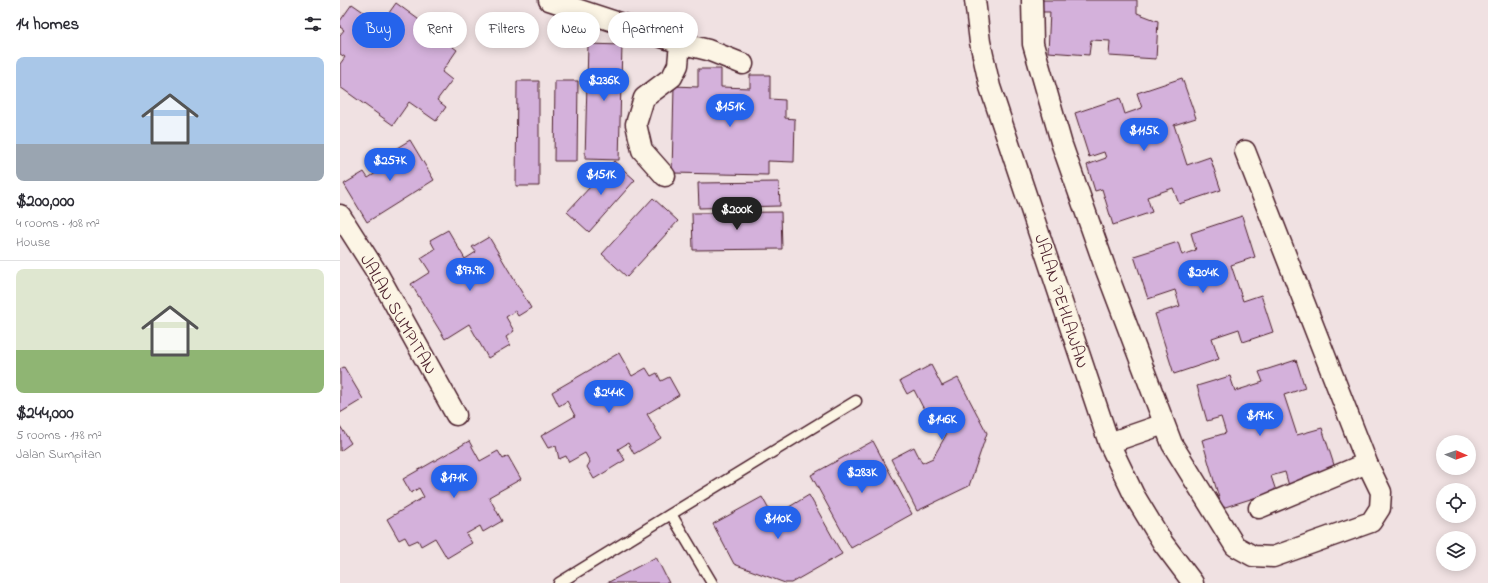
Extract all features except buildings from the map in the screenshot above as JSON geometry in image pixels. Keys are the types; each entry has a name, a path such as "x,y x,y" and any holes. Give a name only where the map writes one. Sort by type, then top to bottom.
{"street":[{"path":"550,0 608,20"},
{"name":"JALAN PEHLAWAN","path":"975,0 980,42 990,87 1109,443 1134,495 1163,542 1193,583"},
{"path":"1032,0 1033,44 1062,145 1106,270 1172,444 1235,546 1253,556 1273,557 1371,522 1380,508 1381,492 1367,463 1245,151"},
{"path":"665,176 642,150 636,124 644,98 672,77 678,65 680,48"},
{"path":"698,48 708,50 743,64"},
{"name":"JALAN SUMPITAN","path":"340,215 379,276 456,415"},
{"path":"1109,443 1164,424"},
{"path":"1259,508 1367,463"}],"lane":[{"path":"558,583 856,401"},
{"path":"671,514 712,583"}]}
